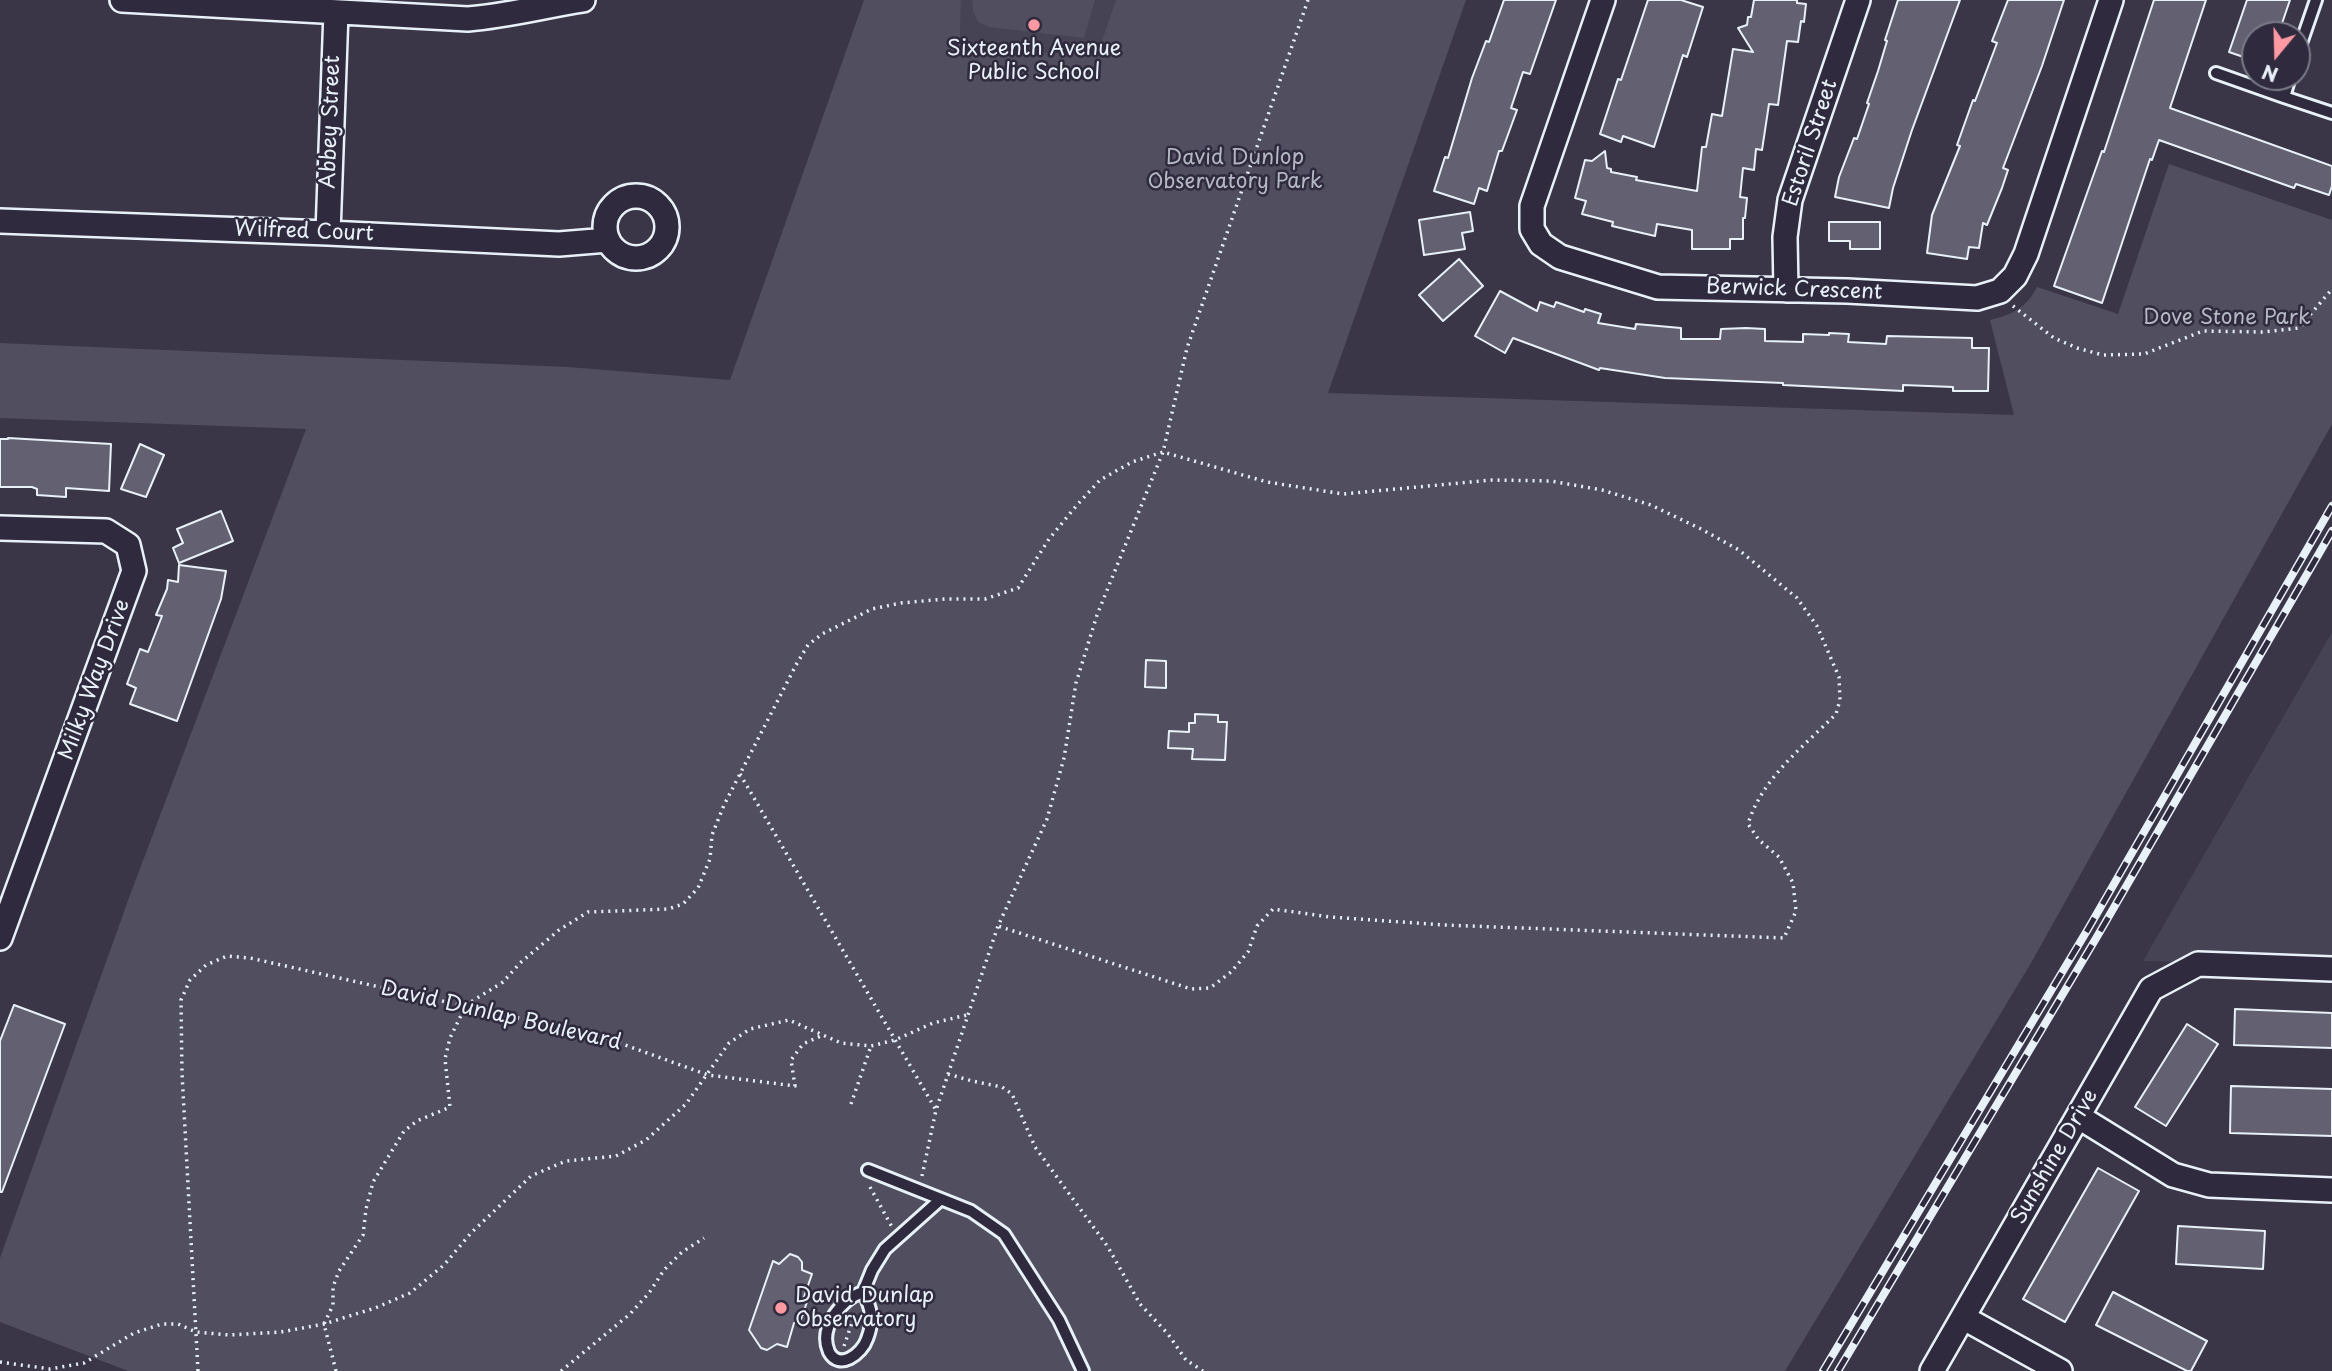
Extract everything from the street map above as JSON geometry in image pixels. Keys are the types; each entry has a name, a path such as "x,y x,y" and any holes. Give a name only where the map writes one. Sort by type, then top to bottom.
{"street":[{"path":"122,0 468,19 502,17 583,0"},
{"name":"Berwick Crescent","path":"1603,0 1532,206 1532,229 1541,244 1560,257 1658,287 1977,298 2000,291"},
{"name":"Estoril Street","path":"1786,290 1785,237 1790,200 1858,0"},
{"path":"2000,291 2015,276 2026,254 2111,0"},
{"name":"Abbey Street","path":"328,233 336,12"},
{"name":"Wilfred Court","path":"0,221 559,244 608,240"},
{"name":"Milky Way Drive","path":"0,528 106,531 128,545 134,572 2,926"},
{"name":"Sunshine Drive","path":"1932,1371 2151,989 2198,964 2332,968"},
{"path":"2079,1116 2173,1175 2210,1185 2332,1190"},
{"path":"1964,1318 2060,1371"}],"lane":[{"path":"2309,21 2316,0"},
{"path":"2216,73 2332,113"},
{"path":"2284,97 2286,91"},
{"path":"868,1170 971,1210 1004,1234 1059,1320 1083,1371"},
{"path":"863,1292 843,1303 830,1324 827,1342 829,1352 838,1362 853,1360 865,1345 872,1312 863,1292 872,1270 885,1250 941,1199"}],"path":[{"path":"919,1191 936,1110 967,1015 998,926 1047,819 1064,758 1076,683 1097,615 1163,452 1187,348 1308,0"},
{"path":"2000,291 2014,308 2053,338 2103,355 2144,354 2203,331 2262,332 2299,328 2332,289"},
{"path":"336,1371 324,1324 333,1305 333,1287 339,1271 363,1235 373,1182 404,1132 417,1121 450,1107 445,1059 450,1038 466,1005 503,982 520,963 559,930 588,912 668,909 683,904 698,888 710,859 712,835 740,774 808,645 822,634 872,608 945,599 985,599 1018,588 1049,538 1077,505 1100,480 1132,462 1163,452 1267,482 1343,494 1492,480 1550,481 1602,490 1651,505 1700,529 1739,550 1770,574 1797,598 1817,626 1839,677 1840,701 1836,714 1767,783 1754,806 1748,824 1759,840 1780,858 1793,883 1796,911 1784,939 1444,925 1330,917 1273,909 1257,926 1248,952 1231,972 1210,988 1191,989 998,926"},
{"path":"740,774 936,1110"},
{"name":"David Dunlap Boulevard","path":"196,1332 185,1153 181,1000 190,980 205,965 227,956 250,958 603,1037 708,1075 795,1086 790,1060 803,1044 823,1035"},
{"path":"0,1362 51,1370 84,1363 134,1333 162,1324 178,1324 196,1332 229,1335 281,1332 324,1324 375,1308 410,1293 444,1265 471,1233 531,1176 566,1161 616,1156 646,1140 687,1104 729,1043 750,1029 789,1020 841,1043 871,1046 895,1040 933,1023 967,1015"},
{"path":"851,1104 871,1046"},
{"path":"948,1074 1002,1087 1012,1094 1035,1147 1108,1247 1140,1304 1168,1334 1186,1360 1203,1371"},
{"path":"869,1184 898,1238"},
{"path":"561,1371 630,1314 649,1293 664,1270 682,1252 704,1238"},
{"path":"838,1362 857,1309"},
{"path":"803,1314 821,1321"},
{"path":"196,1332 198,1371"}],"shaded area":[{"name":"Sixteenth Avenue Public School","path":"961,0 1116,0 1097,54 960,50"},
{"path":"2332,632 2332,964 2143,961"}],"green space":[{"path":"864,0 961,0 960,50 1097,54 1116,0 1466,0 1328,393 2014,415 1990,320 2018,309 2029,300 2037,287 2118,314 2169,164 2332,220 2332,424 2031,963 1785,1371 128,1371 0,1322 0,1258 130,895 306,429 0,418 0,343 568,367 730,380"},
{"path":"972,0 1095,0 1084,38 989,27 978,22"}],"building":[{"path":"1504,0 1556,0 1530,74 1523,72 1511,108 1517,110 1502,151 1499,151 1487,191 1479,188 1474,204 1434,191 1445,157 1448,158 1472,78"},
{"path":"1648,0 1681,0 1703,7 1687,57 1683,55 1654,147 1623,136 1621,142 1600,134"},
{"path":"1754,0 1797,0 1797,3 1806,4 1798,42 1787,41 1778,105 1769,104 1762,150 1756,149 1754,170 1743,168 1740,197 1747,198 1743,239 1730,239 1730,249 1692,249 1692,230 1657,224 1655,236 1612,226 1613,222 1582,214 1586,201 1575,198 1585,160 1592,161 1605,151 1607,168 1611,169 1611,172 1637,177 1636,180 1697,191 1702,147 1706,147 1712,114 1722,116 1733,49 1753,52 1738,28 1747,25"},
{"path":"1898,0 1960,0 1912,130 1889,208 1835,197 1839,177 1854,138 1857,139 1869,104 1867,103"},
{"path":"2008,0 2064,0 2003,168 2008,170 2002,188 1987,225 1983,223 1979,248 1969,247 1967,259 1927,253 1932,215 1960,146 1957,145 1973,100 1975,101 1997,43 1992,41"},
{"path":"2154,0 2206,0 2170,108 2332,166 2332,186 2329,195 2296,184 2294,188 2159,140 2152,160 2150,159 2102,303 2054,286 2102,151 2104,152"},
{"path":"2247,0 2290,0 2283,21 2241,21 2241,56 2229,52"},
{"path":"1470,212 1473,231 1462,233 1465,249 1424,255 1419,220"},
{"path":"1829,222 1880,222 1880,249 1850,249 1850,241 1829,241"},
{"path":"1459,259 1483,286 1443,321 1419,295"},
{"path":"1500,291 1537,311 1540,302 1554,307 1556,302 1584,312 1585,309 1601,314 1598,323 1635,329 1636,324 1681,328 1681,339 1720,339 1721,329 1746,328 1765,329 1765,341 1803,342 1803,334 1829,333 1849,334 1848,342 1886,344 1887,336 1972,338 1972,348 1989,348 1988,391 1953,391 1953,387 1903,385 1903,391 1665,378 1600,368 1599,370 1513,338 1505,353 1475,336"},
{"path":"0,439 111,444 109,491 66,488 66,497 37,495 37,489 32,487 0,487"},
{"path":"140,444 164,455 146,497 121,489"},
{"path":"221,511 233,541 179,563 173,548 183,543 177,529"},
{"path":"179,565 226,571 221,599 177,721 130,704 136,688 127,684 140,649 148,652 162,616 156,615 168,580 178,582"},
{"path":"1146,660 1166,661 1166,688 1145,687"},
{"path":"1195,714 1218,715 1218,722 1227,722 1225,760 1192,759 1193,749 1168,748 1169,731 1189,732 1189,723 1195,723"},
{"path":"14,1005 65,1024 0,1192 0,1041"},
{"path":"2235,1009 2332,1013 2332,1048 2234,1045"},
{"path":"2187,1024 2218,1044 2166,1126 2135,1107"},
{"path":"2231,1086 2332,1089 2332,1136 2230,1133"},
{"path":"2098,1168 2139,1191 2065,1322 2023,1299"},
{"path":"2178,1226 2265,1231 2263,1269 2176,1264"},
{"name":"David Dunlap Observatory","path":"790,1254 802,1262 802,1270 812,1274 804,1297 807,1302 801,1319 794,1323 787,1347 777,1344 767,1350 761,1348 749,1330 773,1261 779,1264"},
{"path":"2113,1292 2207,1341 2191,1371 2096,1325"}],"railway":[{"path":"1823,1371 2088,929 2332,506"},
{"path":"1838,1371 2098,935 2332,531"}],"place":[{"name":"Sixteenth Avenue Public School","path":"1034,25"},
{"name":"David Dunlap Observatory","path":"781,1308"}],"park label":[{"name":"David Dunlop Observatory Park","path":"1235,170"},
{"name":"Dove Stone Park","path":"2227,318"}]}
